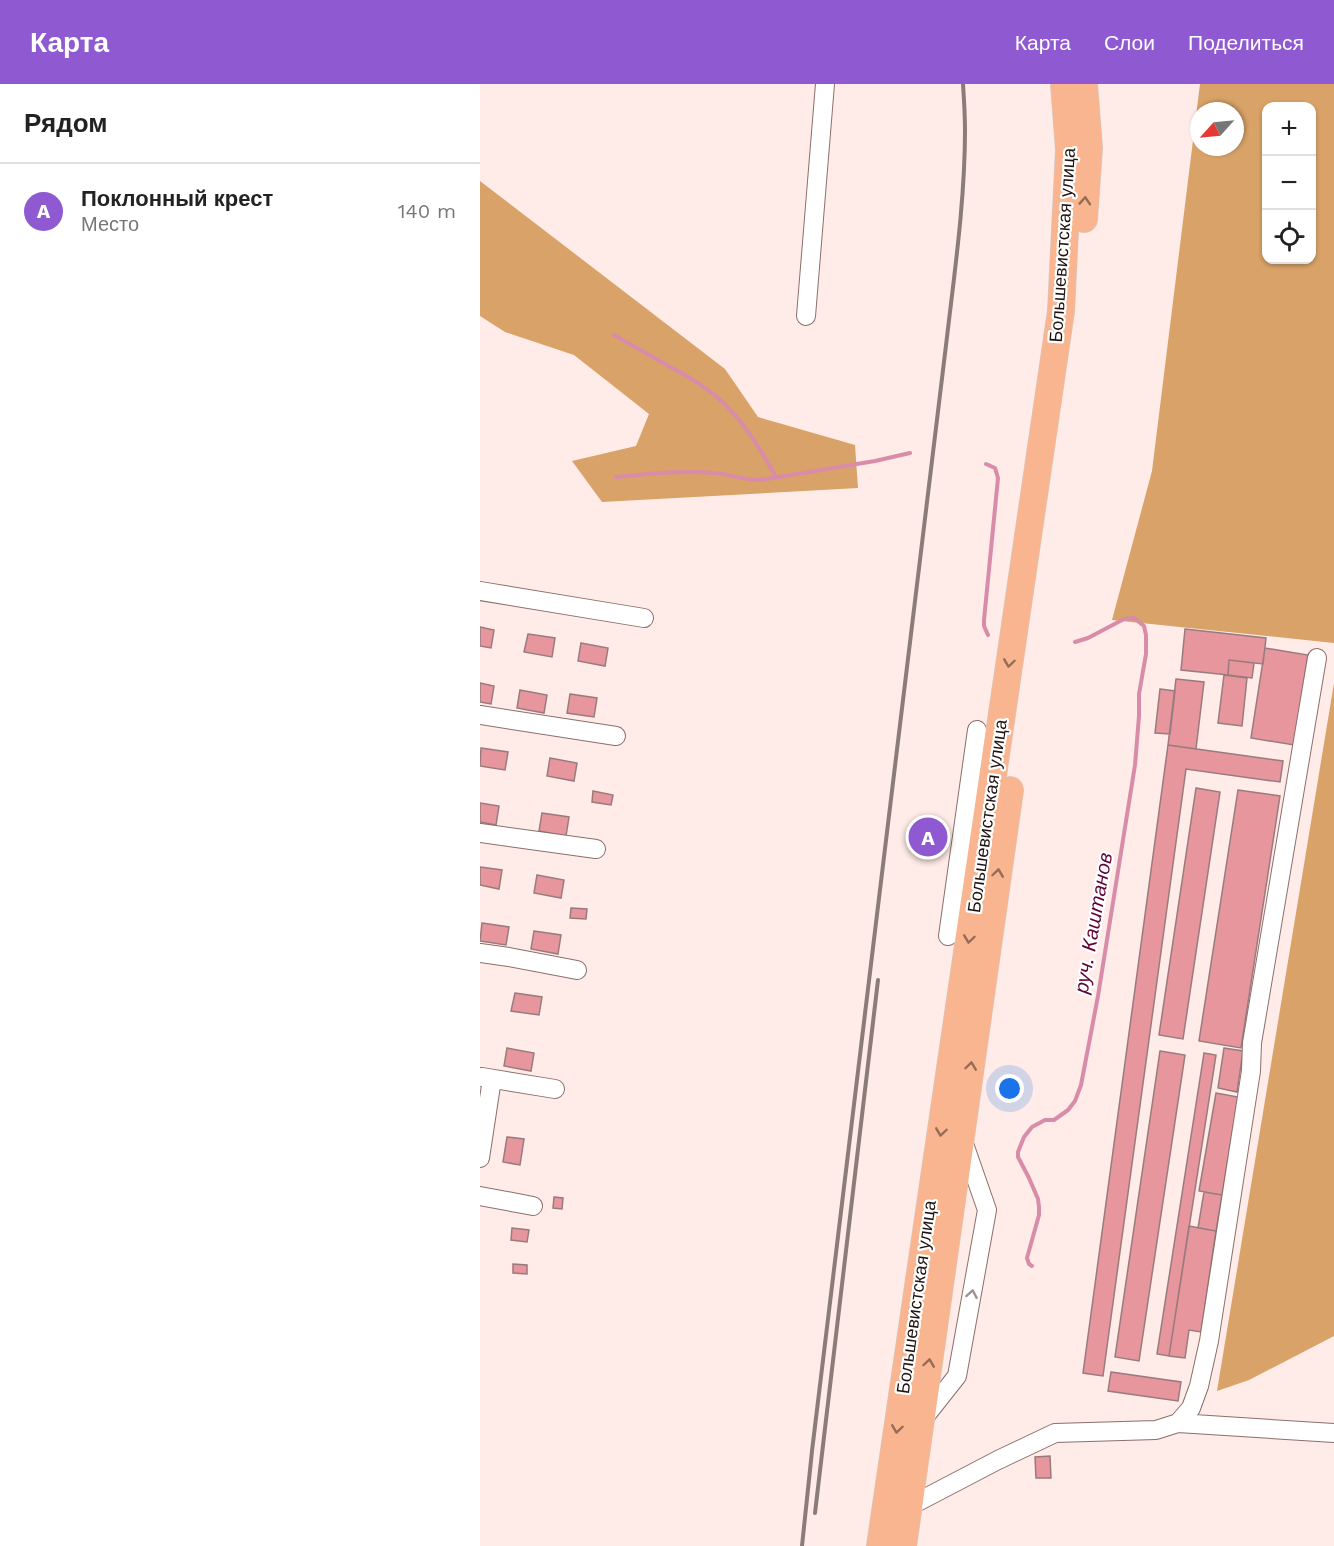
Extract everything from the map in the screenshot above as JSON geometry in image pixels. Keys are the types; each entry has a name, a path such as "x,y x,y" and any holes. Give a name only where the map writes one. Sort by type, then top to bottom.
{"highway":[{"name":"Большевистская улица","path":"880,1546 1061,311 1069,150 1064,84"},
{"name":"Большевистская улица","path":"903,1546 1078,311 1089,148 1084,84"}],"street":[{"path":"806,316 825,84"},
{"path":"480,591 644,618"},
{"path":"1178,1423 1191,1408 1199,1386 1209,1341 1251,1071 1252,1043 1317,658"},
{"path":"480,715 616,736"},
{"path":"948,936 977,730"},
{"path":"480,833 596,849"},
{"path":"480,953 577,970"},
{"path":"480,1158 486,1077 555,1089"},
{"path":"920,1423 957,1376 987,1210 961,1135"},
{"path":"480,1196 533,1206"},
{"path":"908,1507 1055,1433 1156,1430 1178,1423 1334,1433"}],"shaded area":[{"path":"1200,84 1334,84 1334,643 1112,620 1152,471 1191,156 1244,156 1244,102 1198,102"},
{"path":"480,181 725,369 758,417 855,445 858,488 602,502 572,461 636,446 649,414 574,355 505,332 480,316"},
{"path":"1334,683 1334,1336 1249,1380 1217,1391"}],"building":[{"path":"480,627 494,630 491,648 480,646"},
{"path":"1185,629 1266,638 1263,664 1229,660 1228,675 1181,670"},
{"path":"528,634 555,638 552,657 524,652"},
{"path":"581,643 608,648 605,666 578,661"},
{"path":"1265,648 1308,655 1294,745 1251,738"},
{"path":"1229,660 1254,663 1252,678 1228,675"},
{"path":"1224,675 1247,678 1242,726 1218,723"},
{"path":"1176,679 1204,682 1196,749 1168,745"},
{"path":"480,683 494,686 491,704 480,702"},
{"path":"1160,689 1175,691 1170,734 1155,733"},
{"path":"520,690 547,695 544,713 517,708"},
{"path":"570,694 597,698 594,717 567,713"},
{"path":"1168,745 1283,761 1280,782 1186,769 1103,1376 1083,1373"},
{"path":"481,748 508,752 505,770 480,766"},
{"path":"550,758 577,763 574,781 547,776"},
{"path":"1196,788 1220,792 1183,1039 1159,1035"},
{"path":"1238,790 1280,796 1241,1048 1199,1041"},
{"path":"593,791 613,795 611,805 592,802"},
{"path":"480,803 499,806 496,825 480,822"},
{"path":"542,813 569,817 566,836 539,831"},
{"path":"480,867 502,870 499,889 480,885"},
{"path":"537,875 564,880 561,898 534,893"},
{"path":"571,908 587,909 586,919 570,918"},
{"path":"482,923 509,927 506,945 480,941"},
{"path":"534,931 561,935 558,954 531,949"},
{"path":"515,993 542,997 539,1015 511,1011"},
{"path":"507,1048 534,1053 531,1071 504,1066"},
{"path":"1224,1048 1243,1051 1237,1092 1218,1088"},
{"path":"1160,1051 1185,1055 1139,1361 1115,1357"},
{"path":"1204,1053 1216,1055 1169,1356 1157,1354"},
{"path":"1216,1093 1238,1097 1222,1195 1199,1191"},
{"path":"507,1137 524,1139 520,1165 503,1162"},
{"path":"1204,1192 1222,1195 1216,1231 1198,1228"},
{"path":"554,1197 563,1198 562,1209 553,1208"},
{"path":"1189,1226 1216,1231 1201,1332 1189,1330 1185,1358 1169,1356"},
{"path":"512,1228 529,1230 527,1242 511,1240"},
{"path":"513,1264 527,1265 527,1274 513,1273"},
{"path":"1111,1372 1181,1382 1178,1401 1108,1391"},
{"path":"1050,1456 1051,1478 1036,1478 1035,1457"}],"waterway":[{"path":"614,335 693,380 718,398 743,425 776,477"},
{"name":"руч. Каштанов","path":"616,477 702,472 760,480 910,453"},
{"name":"руч. Каштанов","path":"986,464 995,468 998,478 984,620 988,635"},
{"name":"руч. Каштанов","path":"1032,1266 1027,1258 1039,1215 1039,1207 1038,1199 1018,1157 1018,1152 1024,1137 1032,1127 1045,1120 1054,1120 1068,1110 1075,1101 1081,1085 1098,996 1135,765 1139,694 1146,654 1144,626 1134,618 1124,619 1088,638 1075,642"}],"railway":[{"path":"802,1546 956,260 965,156 963,84"},
{"path":"815,1513 878,980"}],"place":[{"name":"Поклонный крест","path":"928,837"}]}
